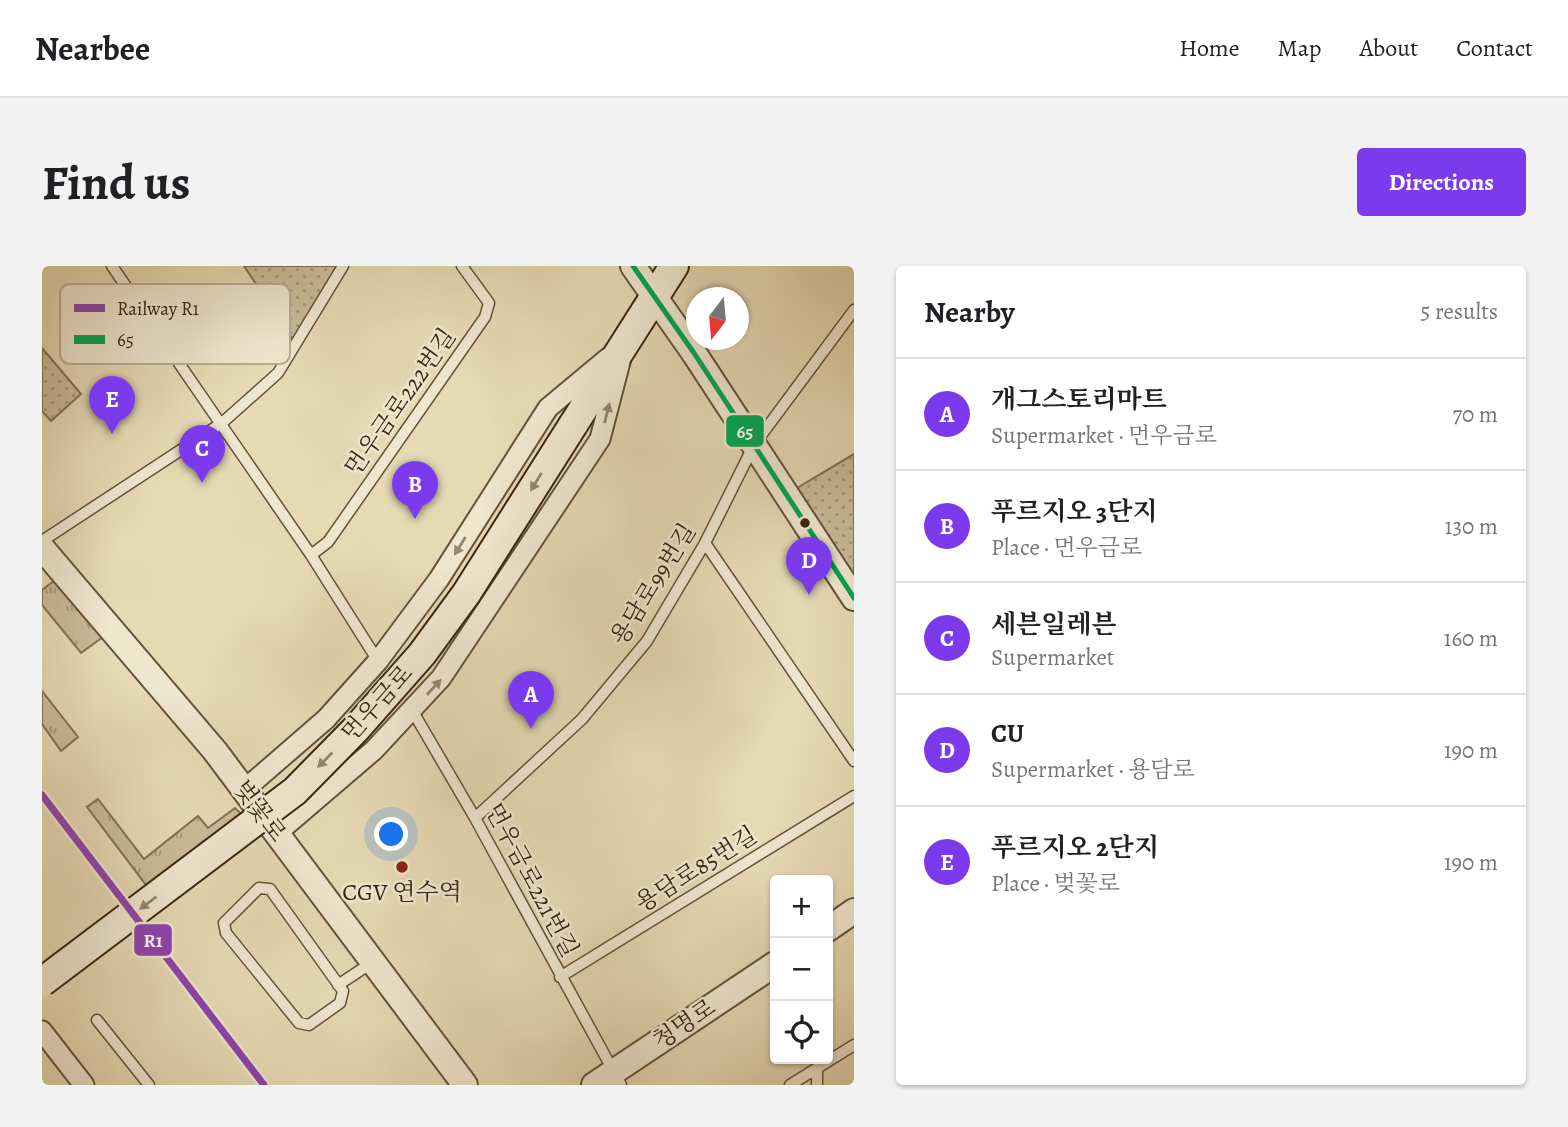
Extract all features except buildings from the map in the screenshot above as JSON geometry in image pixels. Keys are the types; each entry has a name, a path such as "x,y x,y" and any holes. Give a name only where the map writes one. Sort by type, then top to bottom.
{"main road":[{"name":"먼우금로","path":"42,982 295,791 355,730 422,654 466,594 674,266"}],"street":[{"path":"633,266 854,597"},
{"name":"먼우금로","path":"244,790 326,719 378,661 439,579 548,408 625,344"},
{"name":"먼우금로","path":"277,834 374,750 441,678 483,619 600,439 625,344"},
{"name":"벚꽃로","path":"42,548 215,751 465,1085"},
{"path":"833,926 854,911"},
{"name":"청명로","path":"594,1085 618,1078 770,968"},
{"path":"42,1031 84,1085"}],"lane":[{"path":"112,266 125,284"},
{"path":"290,353 343,266"},
{"name":"먼우금로222번길","path":"311,555 328,542 485,317 489,303 462,266"},
{"name":"용담로99번길","path":"475,818 582,719 647,641 705,543 754,445 854,310"},
{"path":"181,364 311,555 378,661"},
{"path":"42,541 222,423 278,373 283,364"},
{"path":"705,543 854,761"},
{"name":"먼우금로221번길","path":"412,710 475,818 560,977 618,1078"},
{"name":"용담로85번길","path":"560,977 854,796"},
{"path":"259,888 270,889 338,985 343,991 340,1003 309,1025 299,1023 226,933 225,923 259,888"},
{"path":"338,985 373,962"},
{"path":"97,1020 149,1085"},
{"path":"790,1085 854,1045"},
{"path":"817,1068 817,1085"}],"green space":[{"path":"244,266 343,266 296,344 290,335 290,284 256,284"},
{"path":"42,348 81,394 51,421 42,411"},
{"path":"854,454 854,593 787,494"},
{"path":"55,580 107,634 81,653 42,605 42,590"},
{"path":"42,691 78,737 61,751 42,724"},
{"path":"98,799 144,859 198,816 208,828 235,808 241,814 146,885 87,807"}],"rail line":[{"name":"R1","path":"42,795 264,1085"}],"transit line":[{"name":"65","path":"633,266 694,353 854,598"}],"place":[{"name":"푸르지오 2단지","path":"112,434"},
{"name":"세븐일레븐","path":"202,483"},
{"name":"푸르지오 3단지","path":"415,519"},
{"name":"CU","path":"809,595"},
{"name":"개그스토리마트","path":"531,729"},
{"name":"CGV 연수역","path":"402,867"}]}
